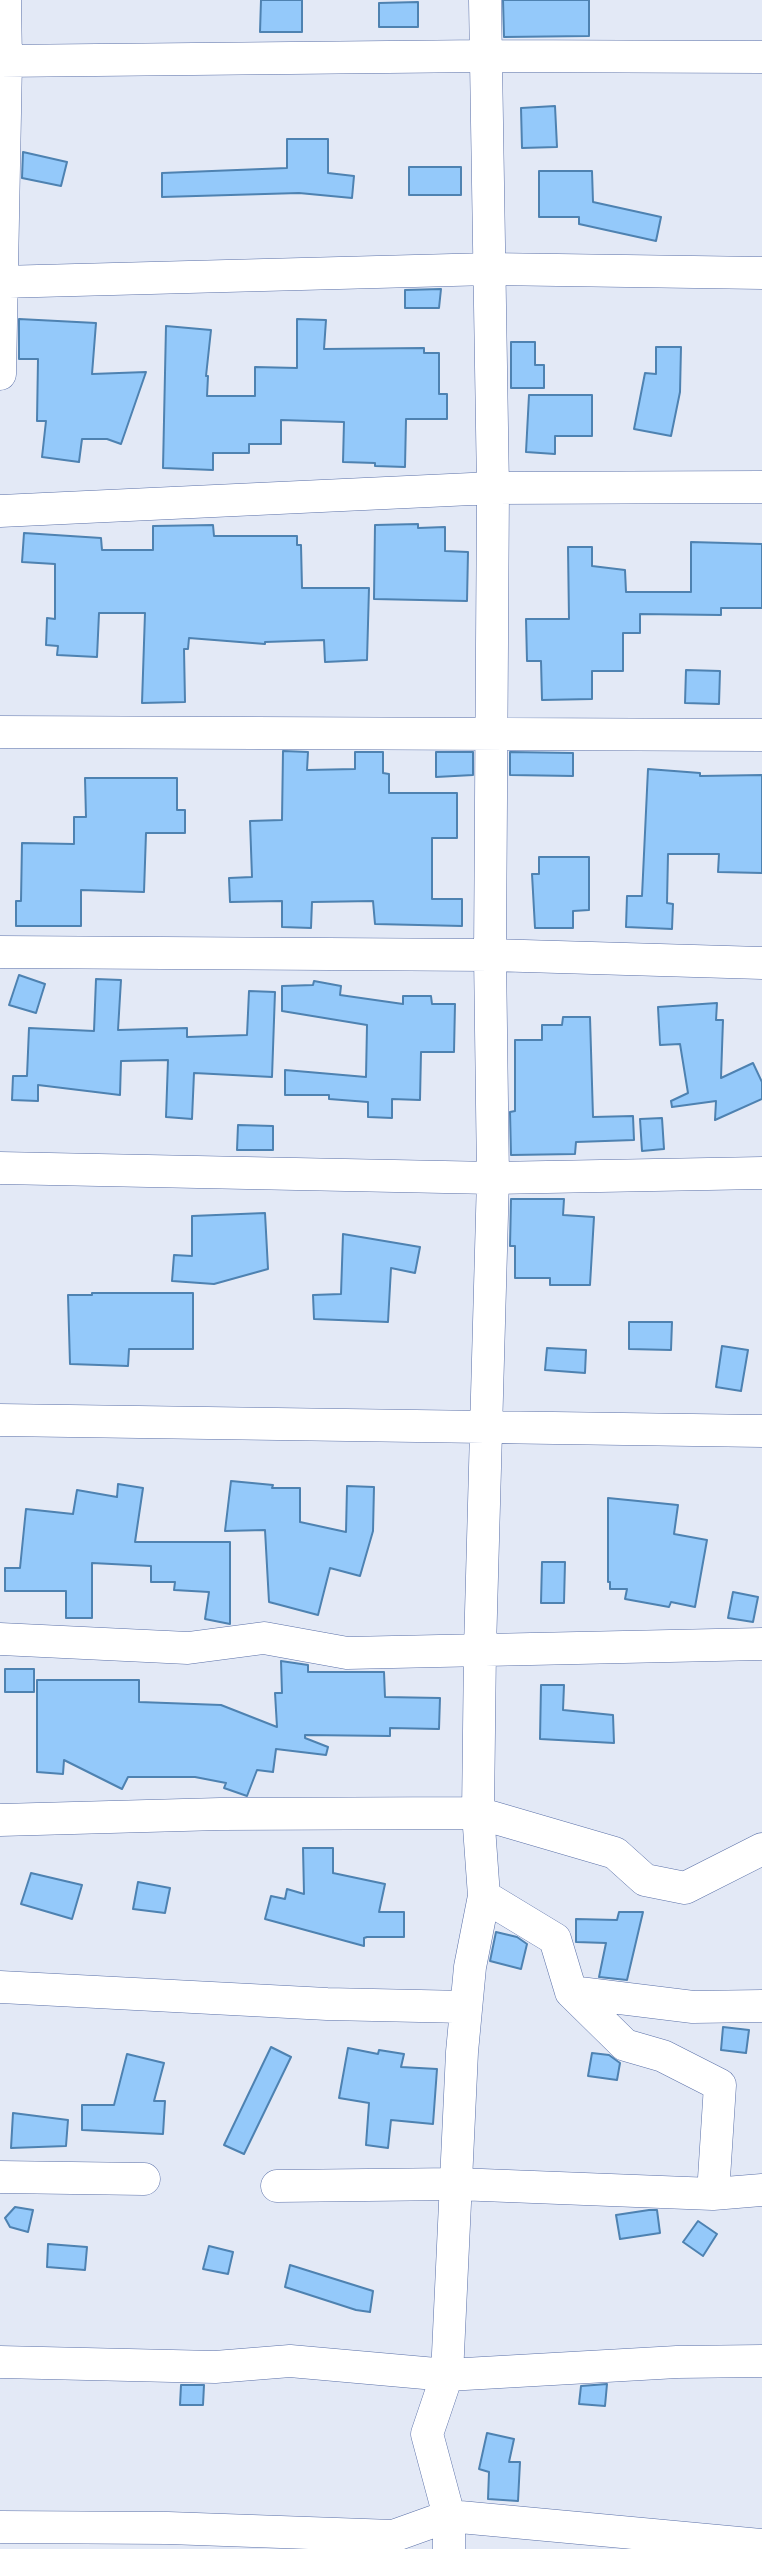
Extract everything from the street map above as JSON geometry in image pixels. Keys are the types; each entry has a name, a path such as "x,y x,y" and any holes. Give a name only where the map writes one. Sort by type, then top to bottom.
{"street":[{"path":"0,374 5,0"},
{"path":"449,2549 449,2516 427,2434 447,2375 461,2052 470,1967 484,1896 478,1813 480,1649 493,1178 490,955 493,488 485,0"},
{"path":"3,61 484,56 762,57"},
{"path":"1,282 490,269 762,273"},
{"path":"0,511 493,488 762,487"},
{"path":"0,732 762,735"},
{"path":"0,952 490,955 762,963"},
{"path":"0,1168 493,1178 762,1173"},
{"path":"0,1420 762,1430"},
{"path":"0,1639 188,1648 264,1638 348,1653 762,1644"},
{"path":"0,1820 220,1814 478,1813 615,1853 646,1880 685,1888 762,1849"},
{"path":"484,1896 555,1939 571,1992 625,2045 663,2056 720,2085 713,2194"},
{"path":"0,1987 327,2004 466,2007"},
{"path":"571,1992 693,2007 762,2006"},
{"path":"0,2177 144,2179"},
{"path":"276,2186 456,2183 713,2194 762,2190"},
{"path":"0,2362 215,2367 290,2361 447,2375 677,2362 762,2361"},
{"path":"0,2527 168,2528 393,2536 449,2516 762,2545"}],"building":[{"path":"261,0 302,0 302,32 260,32"},
{"path":"503,0 589,0 589,36 504,37"},
{"path":"418,2 418,27 379,27 379,3"},
{"path":"555,106 557,147 522,148 521,108"},
{"path":"287,139 328,139 328,173 354,176 352,198 299,193 162,197 162,173 287,168"},
{"path":"23,152 67,162 61,186 22,178"},
{"path":"409,167 461,167 461,195 409,195"},
{"path":"539,171 592,171 593,202 661,217 656,241 579,224 579,217 539,217"},
{"path":"441,289 439,308 405,308 405,290"},
{"path":"19,319 96,323 92,374 146,372 121,444 107,439 82,439 79,462 42,457 46,421 37,421 38,359 19,359"},
{"path":"297,319 326,320 324,349 424,348 424,353 439,353 439,394 447,394 447,419 406,419 405,467 343,462 344,422 281,420 281,444 249,444 249,453 213,453 213,470 163,468 166,326 211,330 206,376 207,396 255,396 255,367 297,368"},
{"path":"511,342 535,342 535,365 544,365 544,388 511,388"},
{"path":"656,347 681,347 680,392 671,436 634,429 645,373 656,374"},
{"path":"529,395 592,395 592,436 555,436 555,454 526,452"},
{"path":"418,524 418,528 445,527 445,551 468,552 467,601 374,599 375,525"},
{"path":"213,525 214,536 297,536 297,545 301,545 302,588 369,588 367,660 325,662 324,640 265,644 189,638 188,649 184,649 185,702 142,703 145,613 99,613 97,657 57,655 58,646 46,645 47,618 55,619 55,564 22,562 24,533 101,538 102,550 153,550 153,526"},
{"path":"691,542 762,544 762,608 721,608 721,615 640,614 640,633 623,633 623,671 592,671 592,699 542,700 541,661 527,661 526,619 569,619 568,547 592,547 592,566 625,570 626,592 691,592"},
{"path":"686,670 720,671 719,704 685,703"},
{"path":"283,751 308,752 307,770 355,769 355,752 383,752 383,773 389,774 389,793 457,793 457,838 432,838 432,899 462,899 462,926 375,924 373,901 312,902 311,928 282,927 282,901 230,902 229,878 252,877 250,821 282,820"},
{"path":"436,752 473,752 473,775 436,777"},
{"path":"510,752 573,753 573,776 510,775"},
{"path":"648,769 700,773 700,776 762,775 762,873 718,872 719,854 668,854 667,903 673,904 672,929 626,927 627,896 642,896"},
{"path":"85,778 177,778 177,810 185,810 185,833 146,833 144,892 81,890 81,926 16,926 16,901 21,901 22,843 74,844 74,817 86,817"},
{"path":"539,857 589,857 589,910 573,911 573,928 535,928 532,874 539,874"},
{"path":"19,975 45,984 36,1013 9,1005"},
{"path":"96,979 121,980 118,1030 187,1028 187,1037 247,1035 249,991 275,992 272,1077 194,1073 192,1119 166,1117 168,1060 121,1061 120,1095 38,1085 38,1101 12,1100 13,1076 27,1076 29,1028 94,1031"},
{"path":"314,981 341,986 340,995 403,1004 403,996 431,996 432,1004 455,1004 454,1052 421,1052 420,1100 392,1099 392,1118 368,1117 368,1102 329,1099 329,1095 285,1095 285,1070 366,1077 367,1025 282,1011 282,986 313,985"},
{"path":"717,1003 716,1020 723,1020 721,1078 753,1063 762,1082 762,1099 715,1120 716,1101 672,1107 671,1101 688,1093 680,1044 660,1045 658,1007"},
{"path":"563,1017 590,1017 593,1117 633,1116 634,1140 576,1142 575,1154 511,1155 510,1112 515,1111 515,1040 542,1040 542,1025 562,1025"},
{"path":"662,1118 664,1149 642,1151 640,1119"},
{"path":"238,1125 273,1126 273,1150 237,1150"},
{"path":"511,1199 564,1199 563,1215 594,1217 590,1285 550,1285 550,1278 515,1278 515,1246 510,1246"},
{"path":"265,1213 268,1269 214,1284 172,1281 174,1255 192,1256 192,1216"},
{"path":"343,1234 420,1247 415,1273 391,1268 388,1322 314,1319 313,1295 341,1294"},
{"path":"193,1293 193,1349 129,1349 128,1366 70,1364 68,1295"},
{"path":"629,1322 672,1322 671,1350 629,1349"},
{"path":"722,1346 748,1350 741,1391 716,1387"},
{"path":"547,1348 586,1350 585,1373 545,1370"},
{"path":"231,1481 273,1485 272,1488 300,1488 300,1522 346,1532 347,1486 374,1487 373,1531 360,1576 330,1568 318,1615 269,1602 265,1530 225,1531"},
{"path":"118,1484 143,1488 135,1542 230,1542 230,1624 205,1619 209,1592 174,1590 175,1582 151,1582 151,1566 92,1563 92,1618 66,1618 66,1591 5,1591 5,1568 20,1568 26,1509 73,1514 77,1490 117,1497"},
{"path":"608,1498 678,1505 674,1534 707,1540 695,1607 671,1602 669,1607 625,1599 627,1589 610,1589"},
{"path":"542,1562 565,1562 564,1603 541,1603"},
{"path":"733,1592 758,1597 753,1622 728,1618"},
{"path":"281,1661 308,1665 308,1672 384,1672 385,1697 440,1698 439,1729 390,1728 390,1736 305,1735 305,1738 328,1747 326,1755 276,1749 273,1772 257,1770 247,1796 224,1788 226,1783 195,1777 128,1777 122,1789 64,1760 63,1774 37,1772 37,1680 139,1680 139,1702 221,1705 277,1727 275,1693 282,1693"},
{"path":"5,1669 34,1669 34,1692 5,1692"},
{"path":"541,1685 564,1685 563,1710 613,1715 614,1743 540,1739"},
{"path":"303,1848 333,1848 333,1873 385,1884 379,1912 404,1912 404,1937 367,1937 364,1938 364,1946 265,1919 271,1896 285,1899 287,1889 304,1894"},
{"path":"31,1873 82,1885 72,1919 21,1904"},
{"path":"138,1882 170,1888 165,1913 133,1909"},
{"path":"619,1912 643,1912 627,1980 599,1977 606,1943 576,1942 576,1919 617,1920"},
{"path":"496,1932 517,1937 527,1944 521,1969 490,1961"},
{"path":"723,2027 749,2030 746,2053 721,2050"},
{"path":"271,2047 291,2057 244,2154 224,2145"},
{"path":"348,2048 378,2054 379,2050 404,2054 401,2067 437,2069 433,2124 391,2120 388,2148 366,2145 369,2103 339,2098"},
{"path":"592,2053 609,2055 620,2063 617,2080 588,2076"},
{"path":"127,2054 164,2063 154,2101 165,2101 163,2134 82,2130 82,2105 114,2105"},
{"path":"13,2113 68,2120 66,2146 11,2148"},
{"path":"15,2207 33,2210 28,2232 10,2227 5,2218"},
{"path":"657,2210 660,2233 620,2239 616,2215"},
{"path":"698,2221 717,2234 703,2256 683,2242"},
{"path":"48,2244 87,2247 85,2270 47,2267"},
{"path":"209,2246 233,2252 228,2274 203,2269"},
{"path":"290,2265 373,2291 370,2312 285,2287"},
{"path":"607,2384 605,2406 579,2404 581,2386"},
{"path":"181,2385 204,2385 203,2405 180,2405"},
{"path":"487,2433 514,2439 509,2462 520,2462 518,2501 488,2499 489,2472 479,2469"}]}
